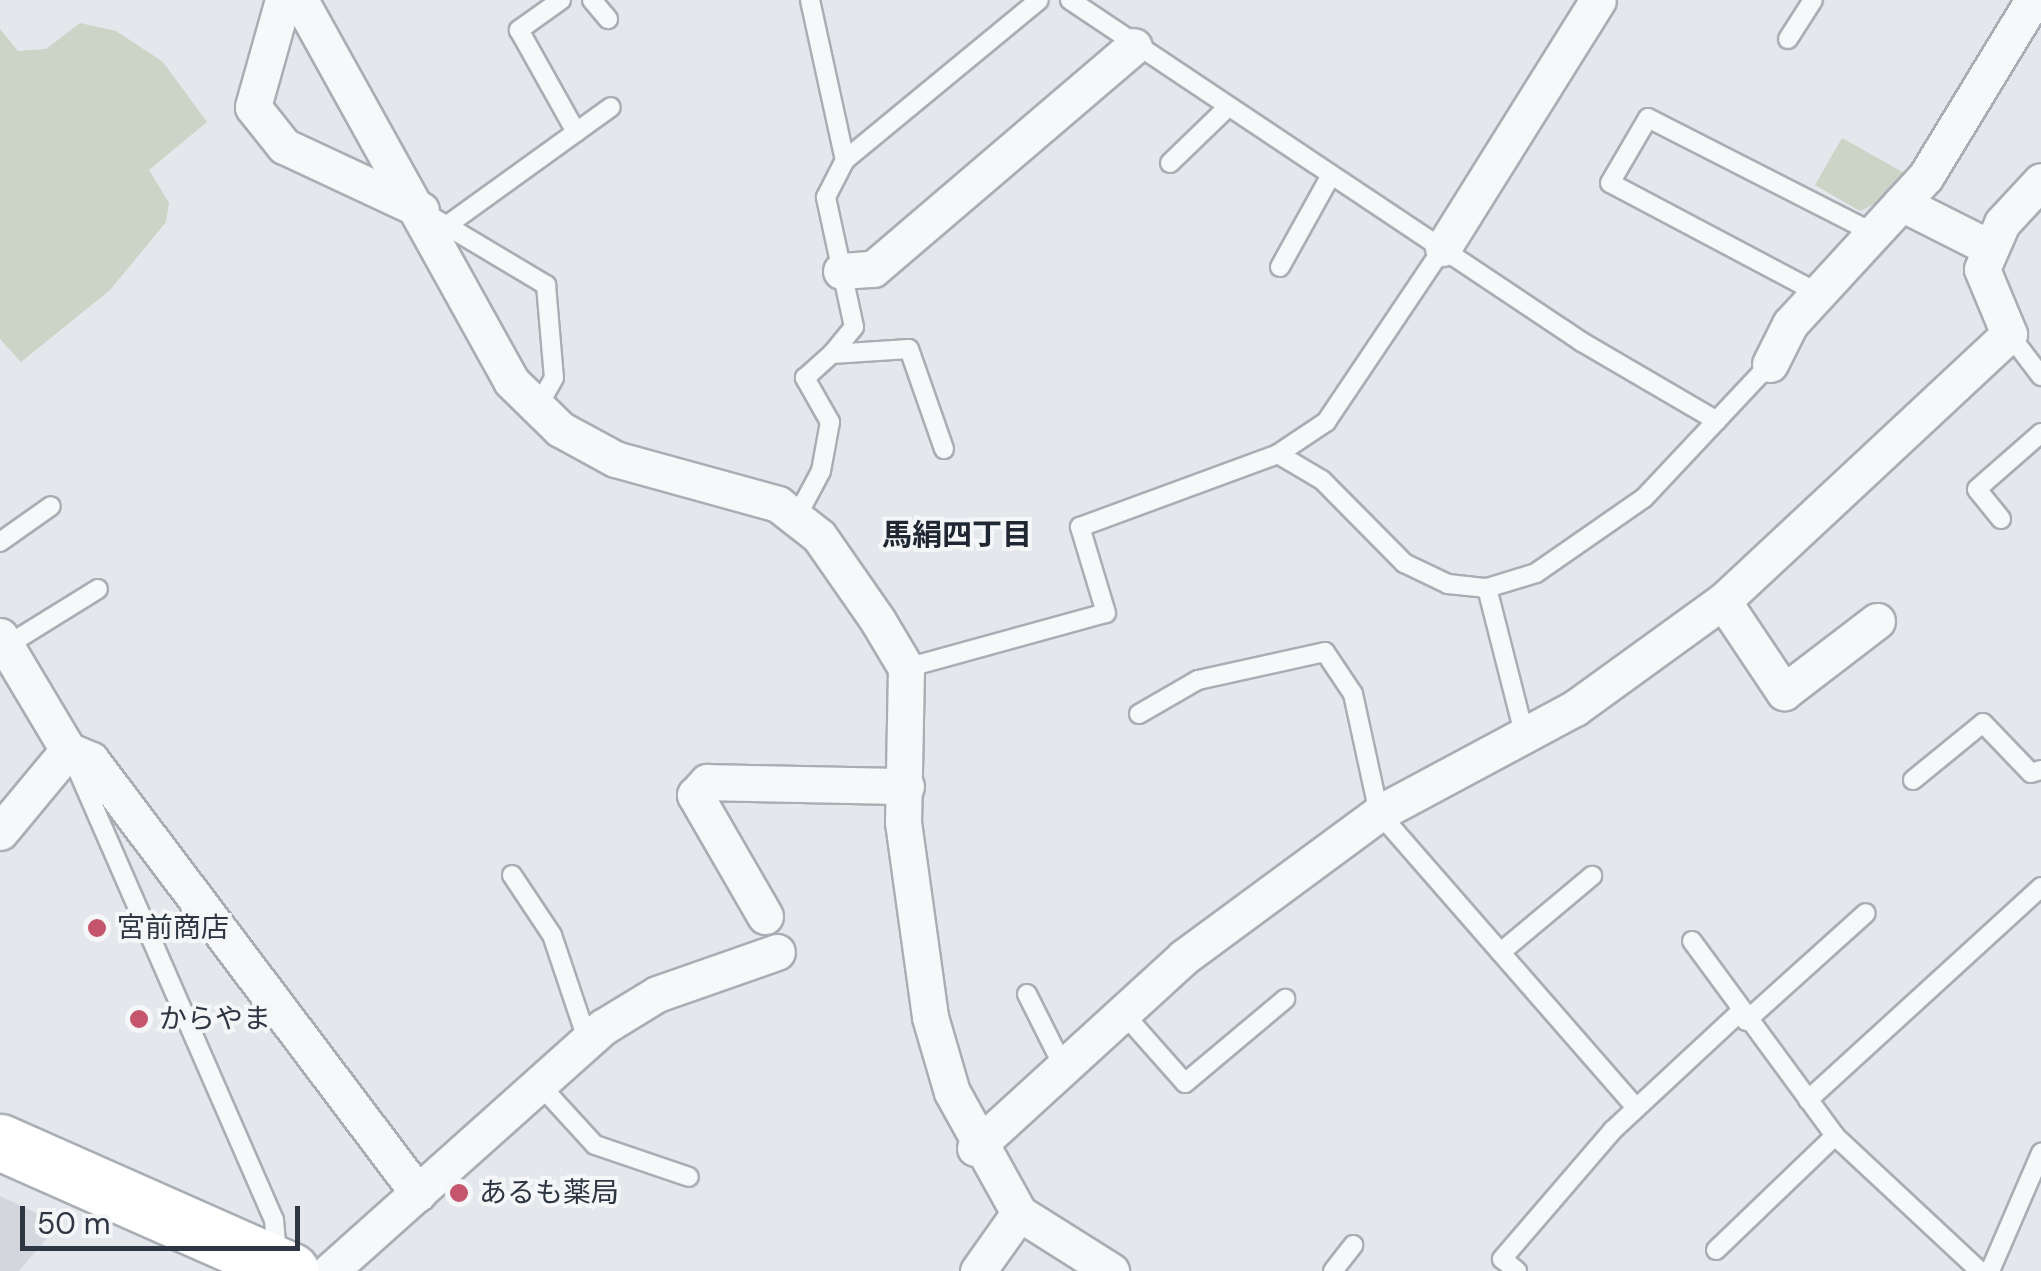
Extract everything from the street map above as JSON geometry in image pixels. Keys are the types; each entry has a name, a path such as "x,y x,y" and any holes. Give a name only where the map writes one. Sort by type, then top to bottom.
{"main road":[{"path":"0,1142 299,1269"}],"street":[{"path":"283,0 253,107 284,146 434,218"},
{"path":"300,0 434,218 462,299 537,407 615,459 670,480 737,487 796,518 818,536 906,668 906,786 930,1017 975,1148 1019,1212 1111,1271"},
{"path":"1443,248 1598,0"},
{"path":"1770,364 1818,294 1901,203 2038,0"},
{"path":"842,271 873,269 1134,46"},
{"path":"975,1148 1062,1064 1124,1014 1184,957 1379,813 1575,708 1723,601 2009,334 1982,269 1988,247 2041,182"},
{"path":"1901,203 1988,247"},
{"path":"1723,601 1784,692 1876,621"},
{"path":"3,641 68,750 91,760 418,1193"},
{"path":"0,832 68,750"},
{"path":"765,916 695,795 708,782 906,786"},
{"path":"299,1269 418,1193 588,1042 657,994 777,952"},
{"path":"978,1271 1019,1212"}],"lane":[{"path":"560,0 519,30 576,132"},
{"path":"592,0 608,19"},
{"path":"810,0 845,160"},
{"path":"796,518 822,471 830,422 805,378 854,327 826,198 845,160 1039,0"},
{"path":"1070,0 1443,248 1717,421"},
{"path":"1788,40 1813,0"},
{"path":"537,407 554,378 546,286 434,218 611,107"},
{"path":"1170,163 1228,107"},
{"path":"1818,294 1610,184 1648,118 1872,232"},
{"path":"1280,266 1331,175"},
{"path":"906,668 1106,613 1080,527 1278,454 1326,422 1443,248"},
{"path":"2009,334 2041,376"},
{"path":"832,354 909,349 944,449"},
{"path":"1278,454 1322,480 1404,564 1448,584 1487,588 1536,573 1644,498 1770,364"},
{"path":"2001,519 1977,488 2041,433"},
{"path":"0,542 51,506"},
{"path":"1487,588 1524,733"},
{"path":"3,641 98,590"},
{"path":"1139,714 1198,680 1325,652 1354,694 1379,813 1635,1106"},
{"path":"1913,780 1983,723 2031,773 2041,770"},
{"path":"68,750 299,1269"},
{"path":"512,876 552,936 588,1042"},
{"path":"1501,952 1592,876"},
{"path":"1808,1100 2041,887"},
{"path":"1517,1271 1502,1259 1635,1106 1866,913"},
{"path":"1692,941 1742,1018 1835,1136 1953,1256 1980,1271"},
{"path":"1027,994 1062,1064"},
{"path":"1124,1014 1184,1083 1285,1000"},
{"path":"540,1085 595,1146 690,1177"},
{"path":"1716,1250 1835,1136"},
{"path":"1990,1271 2041,1153"},
{"path":"1332,1271 1352,1245"}],"shaded area":[{"path":"0,1196 59,1224 19,1271 0,1271"}],"green space":[{"path":"80,23 116,31 163,62 207,122 149,170 169,203 166,222 110,290 21,362 0,339 0,29 18,51 46,49"},
{"path":"1842,138 1906,174 1890,197 1860,211 1815,185"}],"place":[{"name":"宮前商店","path":"97,928"},
{"name":"からやま","path":"139,1019"},
{"name":"あるも薬局","path":"459,1193"}],"district":[{"name":"馬絹四丁目","path":"957,535"}]}
